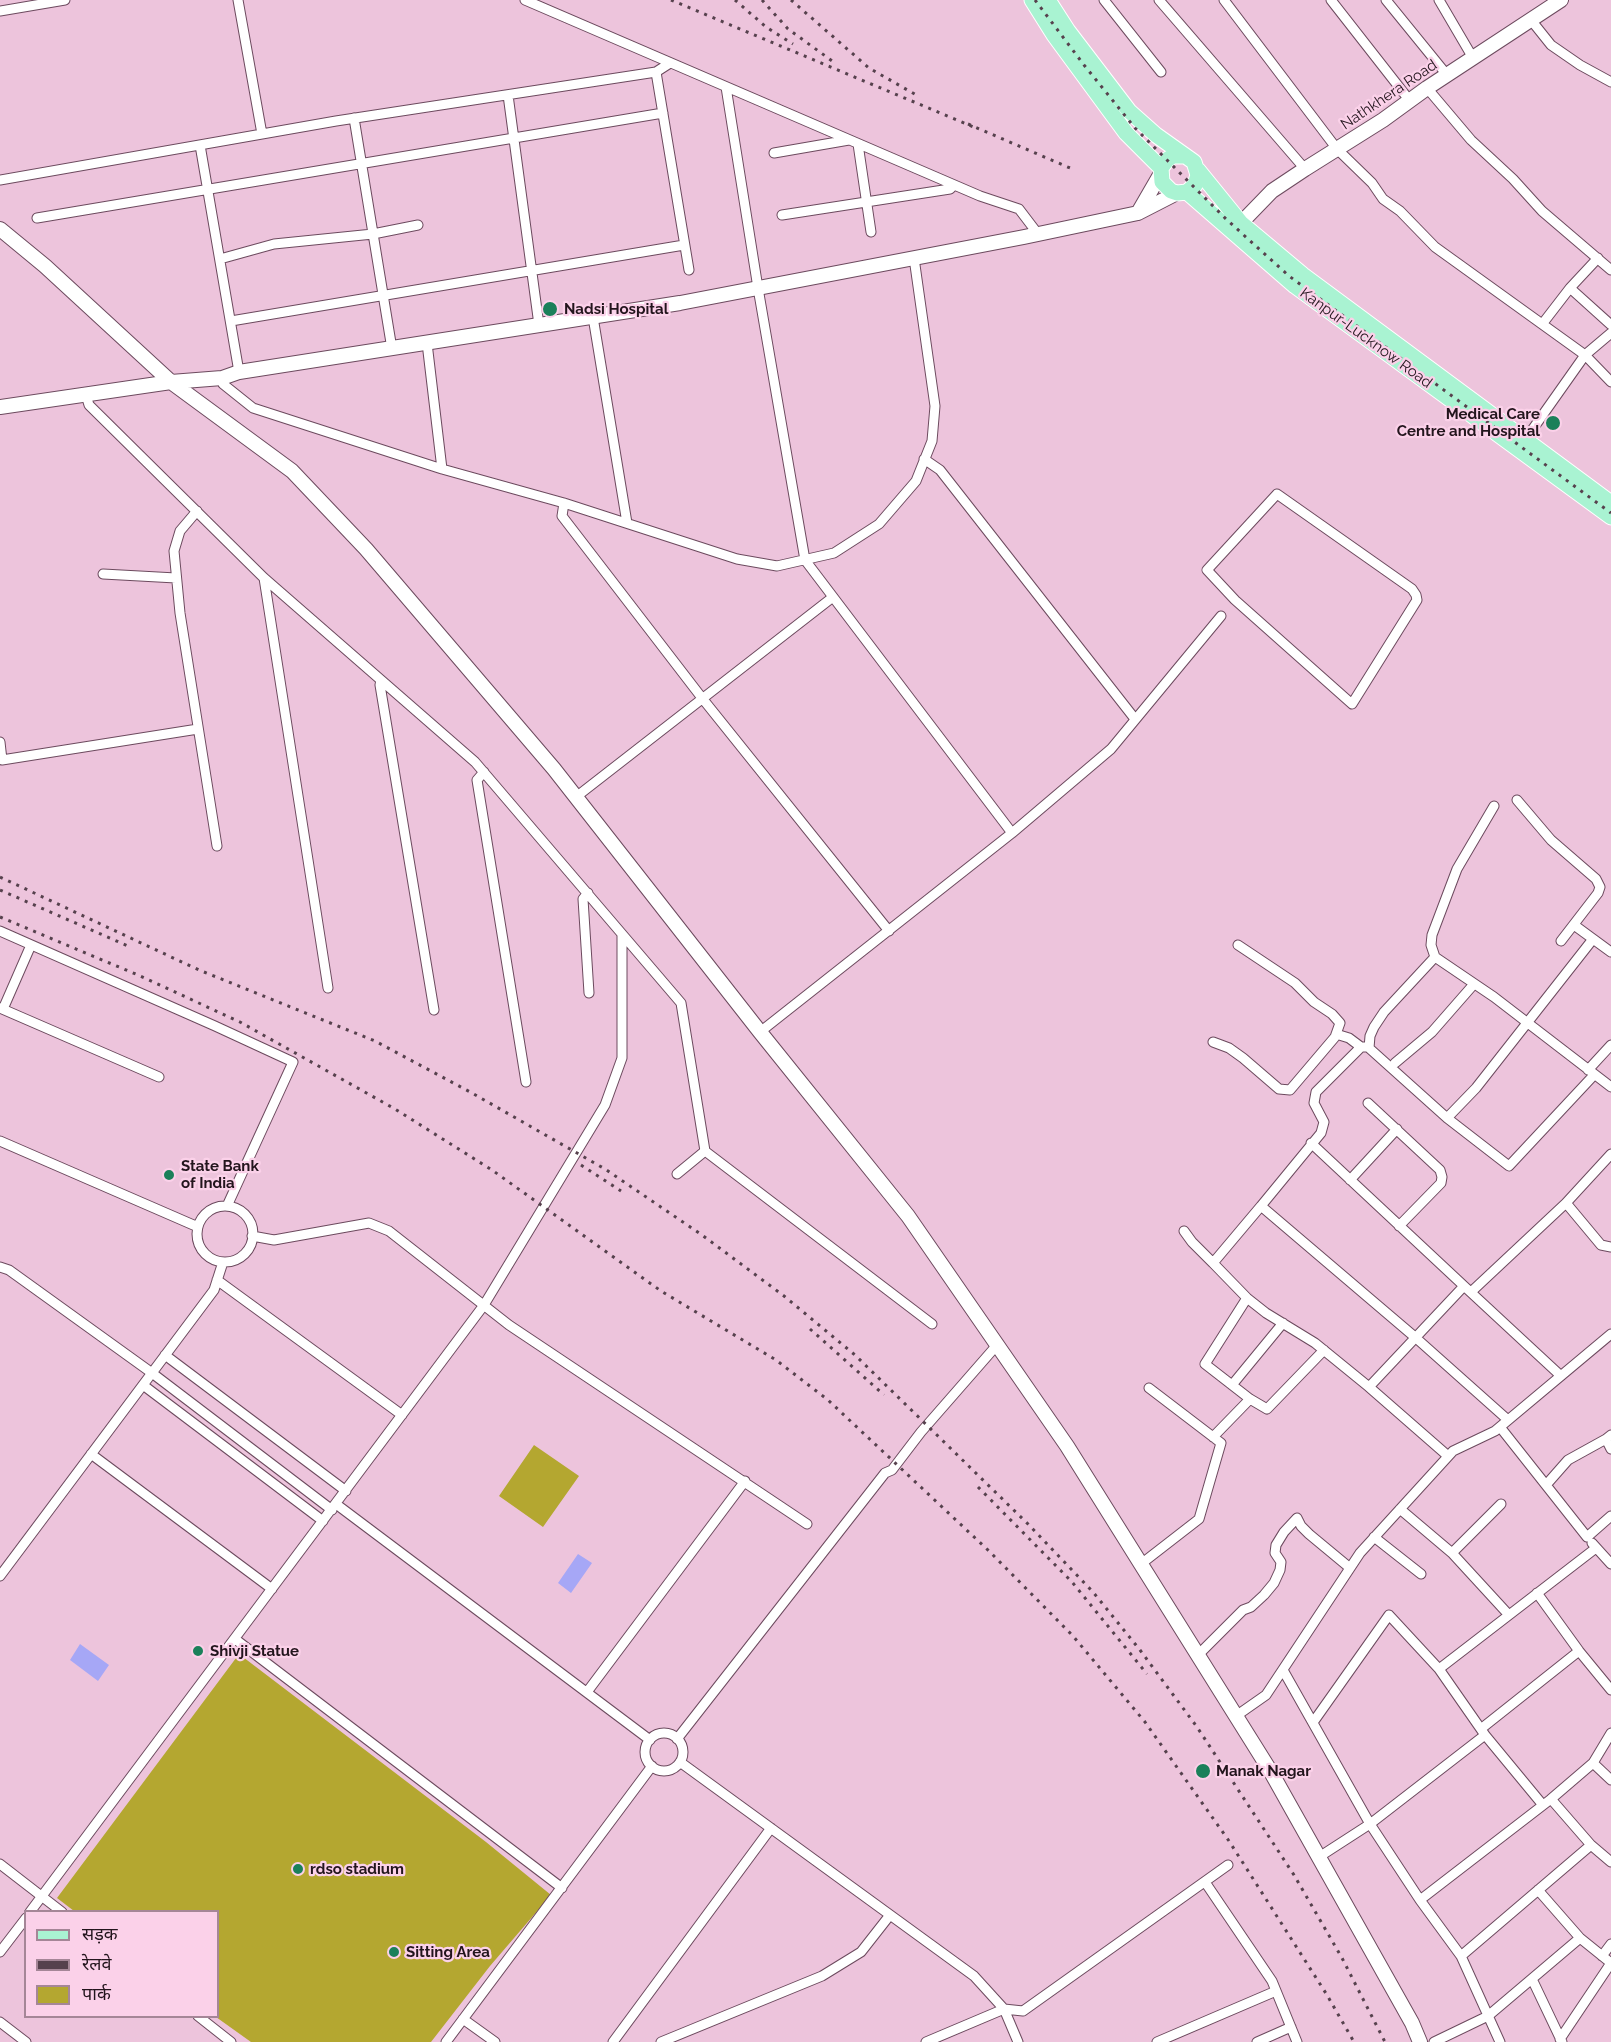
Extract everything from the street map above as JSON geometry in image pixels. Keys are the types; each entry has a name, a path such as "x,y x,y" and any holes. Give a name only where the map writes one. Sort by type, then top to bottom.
{"main road":[{"path":"1032,0 1054,35 1126,133 1161,172 1165,187 1182,193 1198,180 1198,170 1194,162 1156,135 1129,111 1068,31 1048,0"},
{"path":"1161,172 1164,163 1173,156 1184,156"},
{"name":"Kanpur-Lucknow Road","path":"1198,170 1241,223 1427,375 1611,517"},
{"name":"Kanpur-Lucknow Road","path":"1182,193 1295,286 1525,440 1611,503"}],"street":[{"path":"0,11 65,0"},
{"path":"238,0 262,134"},
{"path":"525,0 954,185 1019,209 1038,234"},
{"path":"1104,0 1161,72"},
{"path":"1159,0 1305,169"},
{"path":"1224,0 1337,149 1372,183 1383,199 1400,211 1435,247 1585,355 1611,382"},
{"path":"1331,0 1410,101"},
{"path":"1386,0 1447,75"},
{"path":"1439,0 1473,58"},
{"name":"Nathkhera Road","path":"1241,223 1272,192 1305,169 1561,0"},
{"path":"1531,20 1551,45 1580,65 1611,82"},
{"path":"0,180 354,118 656,72 670,63"},
{"path":"656,72 688,270"},
{"path":"726,87 805,560 1012,833"},
{"path":"1427,88 1471,140 1513,179 1542,211 1610,269"},
{"path":"508,95 539,325"},
{"path":"37,218 663,113"},
{"path":"354,118 392,349"},
{"path":"774,153 849,140"},
{"path":"858,144 871,232"},
{"path":"200,145 239,372"},
{"path":"1138,213 1161,172"},
{"path":"782,215 950,189 954,185"},
{"path":"0,407 171,382 222,378 239,372 593,317 758,288 1138,213 1182,193"},
{"path":"220,259 274,244 373,234 418,225"},
{"path":"0,229 45,266 171,382 292,471 366,549 576,797 908,1216 1066,1446 1271,1772 1412,2023 1420,2042"},
{"path":"231,321 684,245"},
{"path":"222,378 223,384 253,408 442,469 564,503 737,559 777,566 834,553 879,524 916,481 932,441 935,406 914,258"},
{"path":"1543,323 1570,288 1598,258"},
{"path":"1570,288 1611,325"},
{"path":"593,317 627,523"},
{"path":"1525,440 1585,355 1611,333"},
{"path":"427,343 442,469"},
{"path":"86,394 89,405 264,578 475,762 681,1003 705,1151 932,1324"},
{"path":"924,459 940,470 1135,719"},
{"path":"1277,494 1412,589 1417,600 1352,704 1235,600 1207,570 1277,494"},
{"path":"564,503 562,516 702,698 889,931"},
{"path":"197,511 180,531 174,551 198,729 217,846"},
{"path":"103,574 176,578"},
{"path":"264,578 328,988"},
{"path":"576,797 833,597"},
{"path":"760,1032 1012,833 1111,749 1221,616"},
{"path":"381,680 381,696 434,1010"},
{"path":"0,742 3,760 198,729"},
{"path":"484,772 477,780 526,1082"},
{"path":"1517,800 1551,840 1596,879 1600,888 1561,941"},
{"path":"1494,806 1457,868 1432,935 1431,945 1435,957 1528,1023 1611,1087"},
{"path":"588,893 583,899 589,993"},
{"path":"1574,925 1611,952"},
{"path":"0,931 293,1062 227,1206"},
{"path":"31,1910 484,1305 605,1105 622,1058 622,934"},
{"path":"1447,1118 1476,1088 1593,939"},
{"path":"31,945 2,1008 159,1077"},
{"path":"1213,1042 1243,1058 1279,1089 1290,1090 1336,1034 1340,1023 1295,983 1238,945"},
{"path":"1213,1263 1321,1133 1324,1122 1314,1103 1316,1092 1365,1047 1384,1012 1435,957"},
{"path":"1395,1063 1432,1032 1474,984"},
{"path":"1336,1034 1365,1047 1447,1118 1509,1166 1591,1073 1611,1045"},
{"path":"1368,1103 1440,1170 1442,1177 1441,1183 1399,1226"},
{"path":"1350,1180 1396,1129"},
{"path":"0,1141 198,1227"},
{"path":"1311,1143 1561,1376"},
{"path":"677,1174 705,1151"},
{"path":"1369,1387 1468,1289 1566,1203 1611,1154"},
{"path":"1566,1203 1601,1245 1611,1247"},
{"path":"227,1206 237,1209 251,1223 252,1236 249,1247 236,1260 223,1262 214,1260 204,1252 198,1242 198,1227 201,1220 214,1208 227,1206"},
{"path":"1261,1206 1416,1338 1504,1424 1546,1485 1611,1564"},
{"path":"252,1236 274,1240 369,1223 389,1231 509,1325 807,1524"},
{"path":"1184,1231 1247,1298 1324,1350 1448,1456"},
{"path":"0,1576 214,1290 223,1262"},
{"path":"0,1267 9,1270 152,1373 650,1740"},
{"path":"217,1280 402,1415"},
{"path":"1247,1298 1204,1364 1250,1398 1267,1409 1324,1350"},
{"path":"1232,1385 1283,1323"},
{"path":"1236,1716 1266,1695 1360,1553 1448,1456 1453,1451 1504,1424 1611,1334"},
{"path":"677,1739 885,1473 892,1470 921,1432 997,1345"},
{"path":"165,1355 345,1491"},
{"path":"143,1385 323,1521"},
{"path":"1141,1564 1199,1519 1221,1443 1149,1388"},
{"path":"1213,1437 1250,1398"},
{"path":"1546,1485 1568,1460 1608,1437 1611,1449"},
{"path":"91,1454 272,1589"},
{"path":"587,1692 745,1481"},
{"path":"1452,1553 1501,1504"},
{"path":"1400,1509 1452,1553 1508,1614"},
{"path":"1587,1537 1611,1516"},
{"path":"1198,1655 1243,1610 1251,1607 1264,1595 1274,1583 1281,1562 1275,1553 1276,1545 1297,1518 1300,1526 1308,1534 1350,1568"},
{"path":"1374,1537 1421,1574"},
{"path":"1439,1669 1596,1548"},
{"path":"1537,1593 1611,1690"},
{"path":"1314,1721 1389,1615 1439,1669 1484,1731 1547,1801 1611,1862"},
{"path":"235,1639 562,1888"},
{"path":"1319,1857 1370,1824 1579,1651"},
{"path":"1283,1670 1314,1721 1370,1824 1420,1900 1461,1956 1500,2042"},
{"path":"663,1733 677,1739 683,1750 680,1762 671,1770 661,1771 652,1766 647,1761 645,1753 650,1740 663,1733"},
{"path":"1420,1900 1593,1763 1611,1733"},
{"path":"680,1762 974,1976 1004,2009 1017,2042"},
{"path":"1593,1763 1611,1780"},
{"path":"446,2042 652,1766"},
{"path":"613,2042 771,1828"},
{"path":"1461,1956 1591,1845"},
{"path":"0,1864 61,1910"},
{"path":"926,2042 1004,2009 1023,2011 1228,1865"},
{"path":"1204,1882 1272,1981 1297,2042"},
{"path":"1538,1890 1580,1938 1611,1963 1561,2040"},
{"path":"661,2042 822,1976 861,1952 890,1915"},
{"path":"0,1952 24,1921"},
{"path":"1434,2042 1488,2016 1580,1938"},
{"path":"1602,1956 1611,1944"},
{"path":"1532,1979 1561,2040"},
{"path":"1157,2042 1276,1991"},
{"path":"201,2018 231,2042"},
{"path":"463,2019 495,2042"},
{"path":"0,2022 26,2042"},
{"path":"1257,2042 1291,2027"}],"green space":[{"path":"534,1445 579,1476 543,1527 499,1496"},
{"name":"rdso stadium","path":"239,1654 486,1842 551,1895 490,1966 431,2042 251,2042 217,2018 219,1910 73,1910 57,1898"}],"water":[{"path":"578,1554 592,1563 571,1593 558,1583"},
{"path":"80,1644 109,1665 98,1681 70,1660"}],"railway":[{"path":"671,0 976,128"},
{"path":"735,0 766,27 793,44"},
{"path":"762,0 788,29 835,63"},
{"path":"791,0 869,68 918,96"},
{"path":"1035,0 1135,128 1226,219 1289,276 1611,513"},
{"path":"968,124 1070,168"},
{"path":"0,877 199,970 375,1041 472,1093 605,1169 702,1235 784,1296 855,1355 1028,1524 1093,1592 1140,1650 1197,1727 1294,1875 1342,1958 1385,2042"},
{"path":"0,890 128,946"},
{"path":"0,917 138,975 240,1022 395,1109 492,1170 661,1291 776,1360 828,1400 989,1551 1073,1636 1145,1722 1229,1841 1327,1995 1354,2042"},
{"path":"581,1165 621,1191"},
{"path":"810,1329 884,1395"},
{"path":"978,1487 1072,1582 1147,1674"}],"place":[{"name":"Nadsi Hospital","path":"550,309"},
{"name":"Medical Care Centre and Hospital","path":"1553,423"},
{"name":"State Bank of India","path":"169,1175"},
{"name":"Shivji Statue","path":"198,1651"},
{"name":"Manak Nagar","path":"1203,1771"},
{"name":"rdso stadium","path":"298,1869"},
{"name":"Sitting Area","path":"394,1952"}]}
